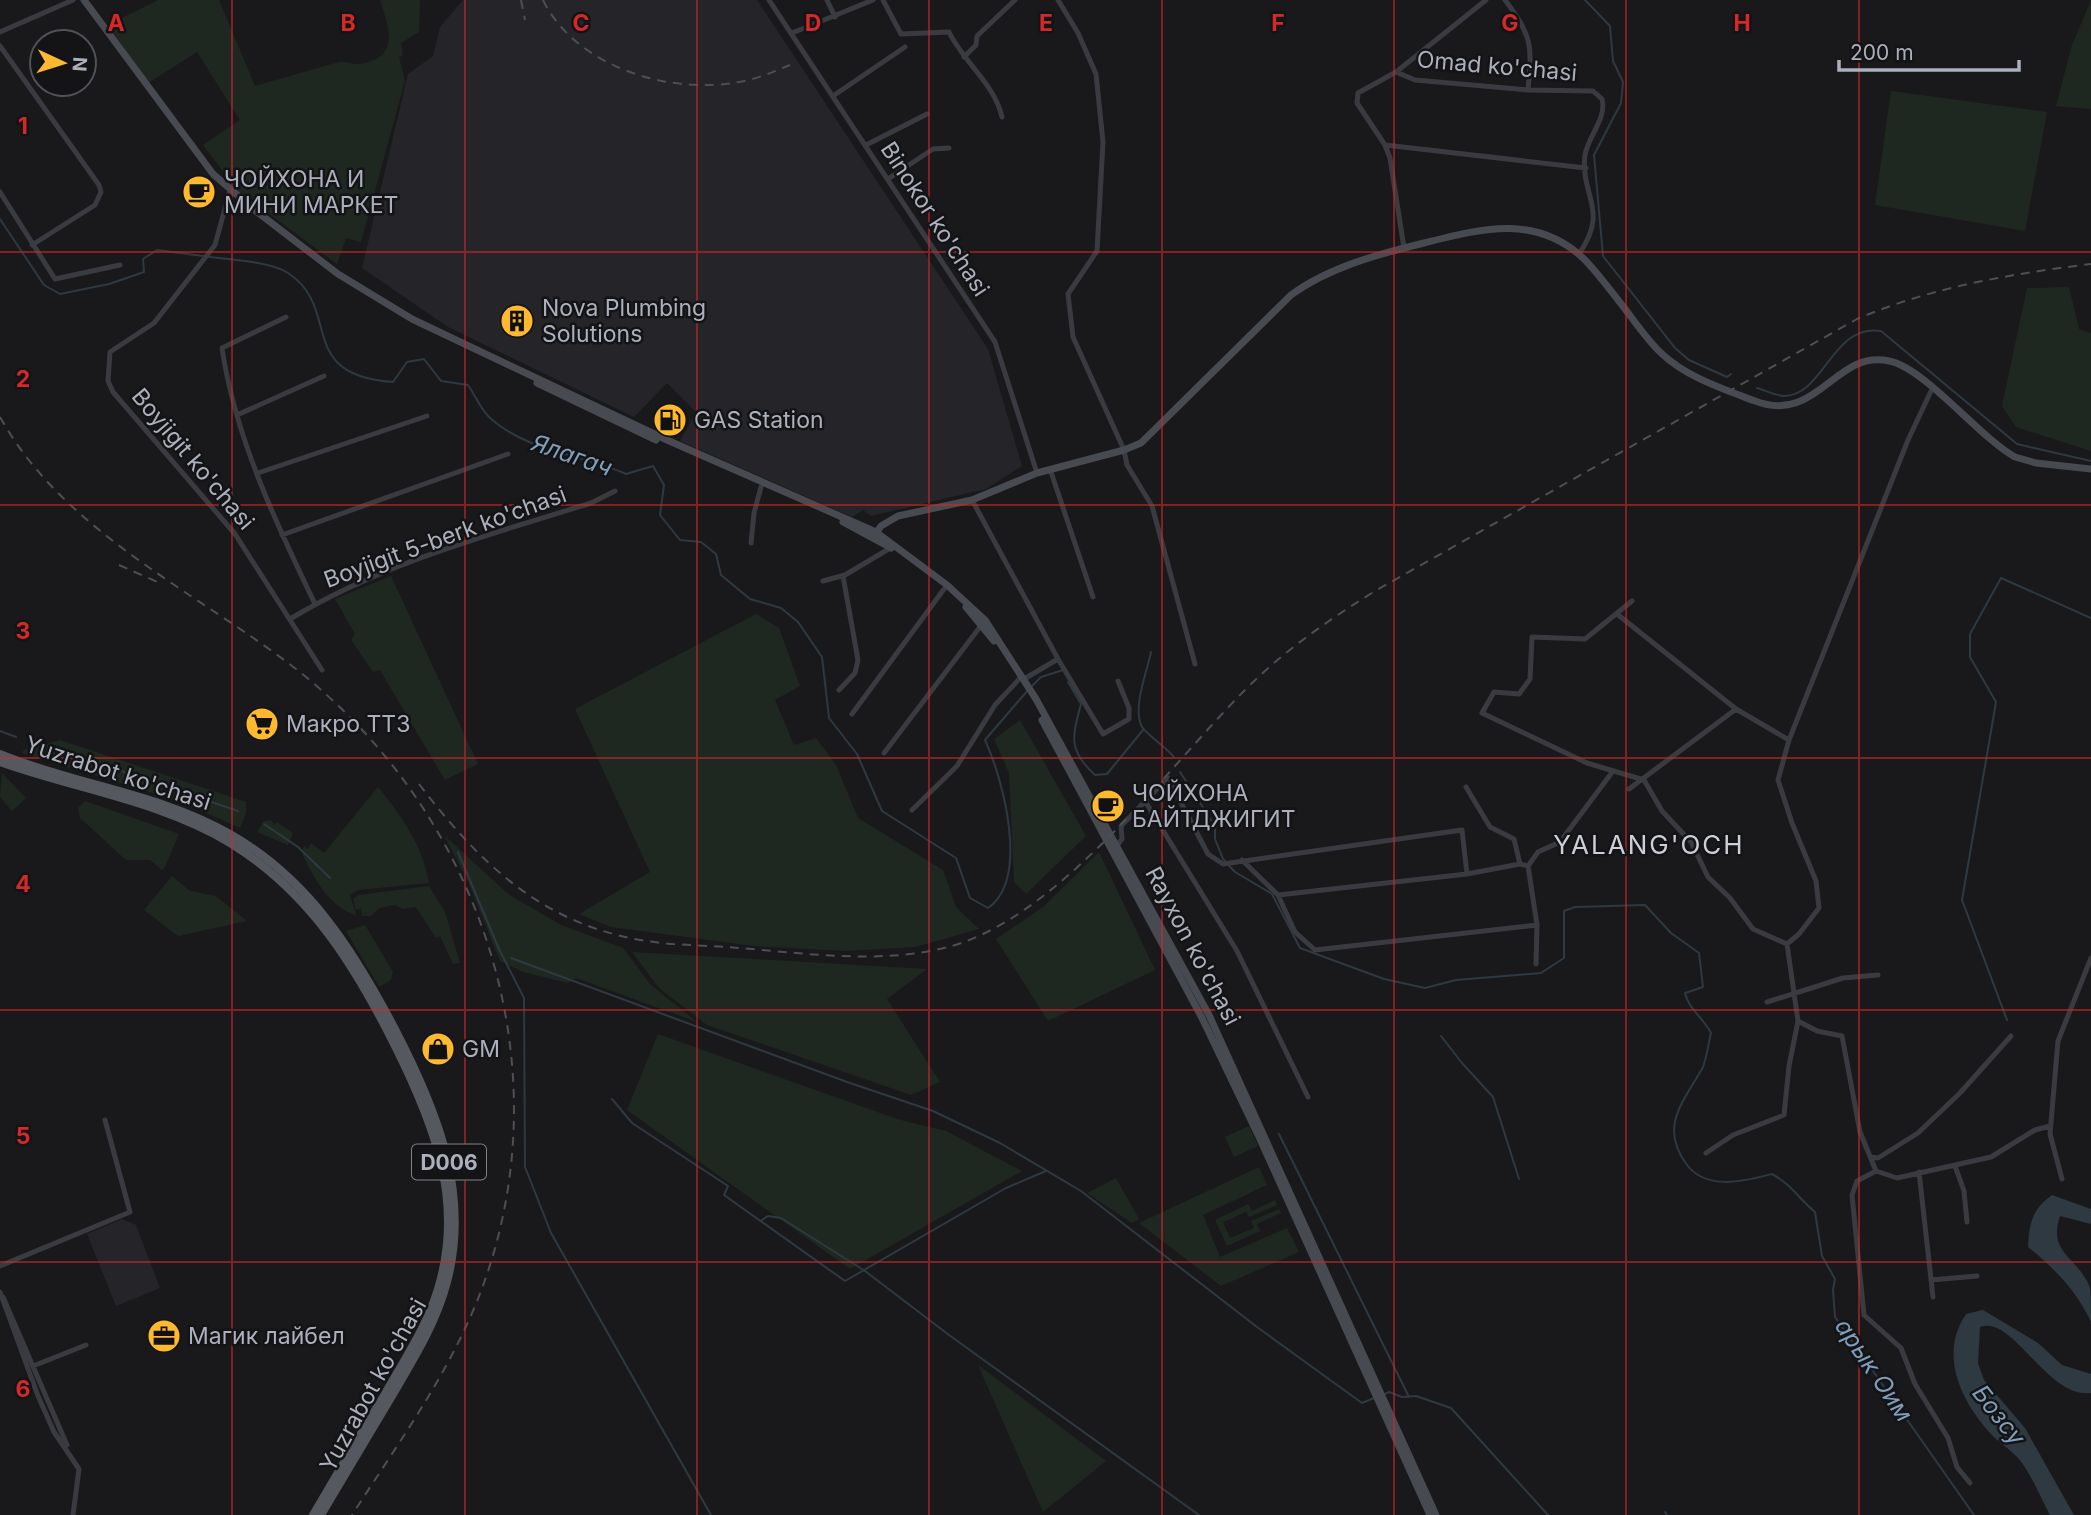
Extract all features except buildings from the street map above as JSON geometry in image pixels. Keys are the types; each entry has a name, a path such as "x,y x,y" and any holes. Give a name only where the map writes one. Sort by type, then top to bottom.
{"main road":[{"path":"82,0 187,146 228,191 335,277 392,312 761,487 875,534"},
{"path":"875,534 898,516 972,500 1037,473 1124,450 1140,443 1164,423 1297,291 1336,270 1404,248 1502,227 1539,234 1579,254 1664,356 1709,382 1758,402 1778,407 1799,404 1850,368 1872,360 1888,360 1903,366 2015,457 2036,463 2091,469"},
{"path":"666,442 875,534"},
{"name":"Rayxon ko'chasi","path":"875,534 945,587 983,622 1022,680 1115,848 1261,1139 1379,1396"},
{"name":"Yuzrabot ko'chasi","path":"2,759 175,817 242,846 312,900 358,962 430,1102 447,1155 453,1188 453,1248 439,1308 419,1350 321,1515"},
{"name":"Yuzrabot ko'chasi","path":"242,846 310,908 353,967 427,1114 442,1158 447,1192 449,1224 445,1257 429,1314 313,1515"},
{"path":"1379,1396 1430,1515"},
{"path":"1379,1396 1436,1515"}],"street":[{"path":"0,32 73,0"},
{"name":"Binokor ko'chasi","path":"769,0 995,342 1037,473"},
{"path":"827,0 835,17"},
{"path":"792,33 873,0"},
{"path":"883,0 901,34 949,32 964,57 995,92 1002,117"},
{"path":"964,57 976,45 977,36 1015,0"},
{"path":"1058,0 1078,33 1096,74 1103,142 1097,251 1068,295 1073,337 1124,450 1127,465 1152,506 1195,664"},
{"name":"Omad ko'chasi","path":"1404,248 1390,158 1385,145 1357,103 1358,93 1396,72 1486,0"},
{"path":"1505,0 1517,15 1532,49 1528,90"},
{"path":"0,46 99,185 101,192 95,205 32,245"},
{"path":"833,96 905,47"},
{"name":"Omad ko'chasi","path":"1396,72 1415,80 1528,90 1593,91 1602,99 1599,124 1585,158 1592,235 1579,254"},
{"path":"866,145 927,114"},
{"path":"1385,145 1586,168"},
{"path":"888,179 933,149 949,148"},
{"name":"Boyjigit ko'chasi","path":"228,191 215,245 154,323 110,352 108,382 113,392 235,534 290,619"},
{"path":"0,192 55,279 120,265"},
{"name":"Boyjigit ko'chasi","path":"286,317 222,348 227,383 258,473 282,535 315,604"},
{"path":"237,415 324,376"},
{"path":"1787,944 1800,934 1819,908 1816,881 1778,779 1789,740 1908,440 1932,389"},
{"path":"258,473 427,416"},
{"path":"282,535 508,454"},
{"path":"1051,469 1093,597"},
{"path":"751,543 754,513 761,487"},
{"name":"Boyjigit 5-berk ko'chasi","path":"290,619 315,604 392,569 591,503 615,491"},
{"path":"972,500 1058,659 1103,734 1129,719 1129,708 1118,681"},
{"path":"823,581 843,576 893,546"},
{"path":"839,690 855,673 858,660 843,576"},
{"path":"852,714 945,587"},
{"path":"1632,601 1585,639 1532,637 1530,679 1519,694 1494,692 1482,713 1587,763 1644,780 1662,811 1691,842 1708,877 1730,898 1753,929 1787,944"},
{"path":"1617,614 1737,709 1789,740"},
{"path":"290,619 322,670"},
{"path":"884,753 983,622"},
{"path":"912,810 957,766 975,735 1022,680 1058,659"},
{"path":"1629,789 1737,709"},
{"path":"1536,964 1537,925 1528,866 1538,852 1560,842 1613,771"},
{"path":"1115,848 1122,839 1121,826 1168,778 1208,854 1223,864 1323,852 1462,830 1467,874"},
{"path":"1466,787 1490,827 1514,839 1520,864"},
{"path":"1145,801 1237,951 1308,1097"},
{"path":"1240,860 1278,895 1294,932 1315,950 1537,925"},
{"path":"1278,895 1467,874 1520,864 1528,866"},
{"path":"1706,1153 1733,1135 1784,1115 1789,1066 1798,1021 1787,944"},
{"path":"2062,1179 2050,1126 2058,1041 2091,958"},
{"path":"1767,1002 1843,978 1878,975"},
{"path":"1798,1021 1817,1031 1842,1036 1860,1132 1876,1171"},
{"path":"1871,1157 1878,1157 1918,1133 1960,1093 2011,1036"},
{"path":"0,1266 130,1212 105,1120"},
{"path":"1970,1483 1957,1467 1948,1438 1915,1384 1901,1348 1864,1315 1852,1195 1857,1181 1876,1171 1897,1178 1991,1157 2035,1130 2050,1126"},
{"path":"1955,1166 1964,1191 1967,1222"},
{"path":"1919,1172 1933,1297"},
{"path":"1931,1280 1977,1276"},
{"path":"0,1291 35,1366 68,1452"},
{"path":"0,1291 26,1368 54,1432 79,1469 73,1515"},
{"path":"26,1368 86,1345"}],"shaded area":[{"path":"158,0 219,0 255,86 339,62 357,64 373,60 382,55 389,40 380,0 420,0 419,32 401,43 403,55 399,57 405,81 361,242 346,238 337,264 237,190 203,145 240,120 197,52 148,83 108,25"},
{"path":"463,0 757,0 988,349 1022,466 986,489 871,516 863,510 852,517 680,441 696,412 667,383 634,417 448,327 362,268 408,74 433,56 440,27"},
{"path":"2091,0 2091,109 2056,106 2072,45"},
{"path":"1891,91 2047,112 2025,231 1875,205"},
{"path":"2069,287 2079,329 2091,333 2091,451 2016,427 2002,406 2027,288"},
{"path":"391,576 478,764 445,780 380,670 373,672 351,640 355,634 335,599"},
{"path":"756,614 779,628 800,686 775,700 794,745 816,738 836,765 858,818 943,870 956,907 979,929 915,947 846,951 754,946 611,927 579,914 650,872 575,709"},
{"path":"1020,720 1086,836 1026,894 1014,882 1009,773 994,739"},
{"path":"60,740 246,802 246,813 240,828 179,801 22,753 24,750"},
{"path":"2,773 26,798 12,811 0,797"},
{"path":"378,787 410,832 422,856 429,883 358,890 350,895 356,915 347,912 331,899 311,872 302,853 304,846 308,849 311,843 324,853"},
{"path":"85,801 179,834 165,867 162,870 150,860 126,860 80,818 78,808"},
{"path":"271,820 274,825 277,822 293,833 288,845 257,832 264,821"},
{"path":"444,835 508,894 561,925 623,948 651,985 697,1022 576,978 568,983 523,972 500,961 467,879"},
{"path":"1099,852 1155,970 1048,1021 996,939 1043,907"},
{"path":"172,876 190,891 216,896 247,921 178,936 144,910"},
{"path":"429,886 445,912 460,963 453,964 440,936 436,938 416,907 403,909 395,905 379,908 371,916 362,916 361,908 356,910 353,899 358,895"},
{"path":"365,925 393,972 391,980 379,987 346,931"},
{"path":"632,952 927,969 887,999 940,1082 911,1095 707,1025 659,988"},
{"path":"658,1034 897,1119 946,1131 1022,1171 850,1269 627,1110"},
{"path":"1249,1126 1258,1146 1234,1157 1225,1137"},
{"path":"1259,1167 1267,1185 1203,1215 1220,1257 1287,1228 1299,1252 1221,1286 1139,1223"},
{"path":"1116,1178 1139,1219 1132,1223 1087,1193"},
{"path":"1275,1200 1277,1205 1249,1217 1246,1212 1223,1222 1230,1238 1254,1228 1251,1221 1279,1209 1281,1213 1257,1224 1260,1231 1227,1246 1215,1220 1248,1204 1252,1211"},
{"path":"122,1219 136,1225 160,1288 116,1306 87,1234"},
{"path":"978,1365 1106,1461 1043,1512"}],"water":[{"path":"2052,1195 2091,1209 2091,1224 2060,1216 2057,1229 2061,1247 2090,1288 2091,1322 2064,1281 2028,1247 2033,1218 2040,1206"},
{"name":"Бозсу","path":"1983,1310 2038,1343 2062,1365 2091,1374 2091,1393 2075,1391 2045,1371 2005,1333 1992,1326 1980,1327 1978,1363 1984,1380 2025,1428 2074,1515 2050,1515 2023,1464 1989,1432 1962,1391 1954,1360 1958,1329 1966,1314"}],"waterway":[{"path":"1585,0 1610,26 1613,61 1623,82 1621,103 1594,155 1603,256 1675,348 1689,360 1727,377 1731,374"},
{"name":"Ялагач","path":"0,219 44,285 60,294 109,284 144,272 143,259 157,250 203,256"},
{"name":"Ялагач","path":"209,257 261,264 288,273 304,288 314,304 331,354 343,367 362,377 393,382 407,362 424,359 441,381 468,385 490,418 521,438 626,474 653,466 664,485 660,515 680,540 701,542 716,554 721,575 750,599 781,608 798,622 822,657 829,718 857,754 882,811 956,858 970,898 988,908 1001,894 1008,875 1010,852 1005,803 985,740 1028,690"},
{"path":"1757,388 1781,396 1798,393 1809,385 1839,348 1851,338 1864,331 1881,331 2017,444 2091,461"},
{"path":"2007,1020 1962,900 1996,702 1970,657 1970,634 2001,578 2091,618"},
{"name":"арык Оим","path":"1151,652 1139,700 1139,719 1144,730 1174,757"},
{"name":"Ялагач","path":"1032,686 1041,677 1063,670"},
{"name":"Ялагач","path":"1068,682 1081,704 1074,735 1076,751 1095,775 1107,774 1143,730"},
{"path":"0,731 16,737"},
{"path":"48,746 238,811"},
{"name":"арык Оим","path":"1180,772 1215,826 1215,839 1223,859 1235,872 1272,894 1300,948 1384,979 1425,988 1456,980 1541,973 1564,958 1564,911 1575,907 1645,905 1671,933 1699,953 1703,987 1685,993 1689,1004 1711,1033 1704,1065 1676,1116 1674,1127 1679,1152 1695,1173 1716,1181 1739,1181 1772,1174 1815,1212 1822,1256 1835,1279 1835,1317 1974,1515"},
{"path":"264,824 298,847 330,878"},
{"path":"458,852 499,949 524,998 525,1167 551,1233 711,1515"},
{"path":"511,958 933,1111 1000,1143 1081,1191 1257,1327 1362,1403 1374,1398"},
{"path":"1441,1036 1493,1097 1519,1179"},
{"path":"612,1099 632,1123 728,1186 724,1195 845,1281 1006,1188 1046,1171"},
{"path":"1279,1134 1409,1397"},
{"path":"762,1220 768,1216 781,1218 865,1271 949,1335 1199,1515"},
{"path":"1383,1395 1389,1392 1402,1397 1416,1396 1451,1408 1548,1515"}],"railway":[{"path":"521,0 525,20"},
{"path":"543,0 558,23 578,43 601,59 627,71 655,79 712,85 752,79 790,65"},
{"path":"419,784 464,838 514,884 571,919 604,931 661,943 835,956 890,956 944,948 985,933 1026,908 1066,877 1143,802 1258,677 1306,638 1375,591 1857,319 1914,298 1972,283 2091,264"},
{"path":"0,417 27,458 59,494 95,527 296,669 360,727 413,794 456,867 488,945 507,1027 514,1111 507,1196 485,1280 473,1312 425,1402 352,1515"},
{"path":"119,565 162,584"}],"place":[{"name":"ЧОЙХОНА И МИНИ МАРКЕТ","path":"199,192"},
{"name":"Nova Plumbing Solutions","path":"517,321"},
{"name":"GAS Station","path":"670,420"},
{"name":"Макро ТТЗ","path":"262,724"},
{"name":"ЧОЙХОНА БАЙТДЖИГИТ","path":"1108,806"},
{"name":"GM","path":"438,1049"},
{"name":"Магик лайбел","path":"164,1336"}],"district":[{"name":"YALANG'OCH","path":"1649,844"}]}
